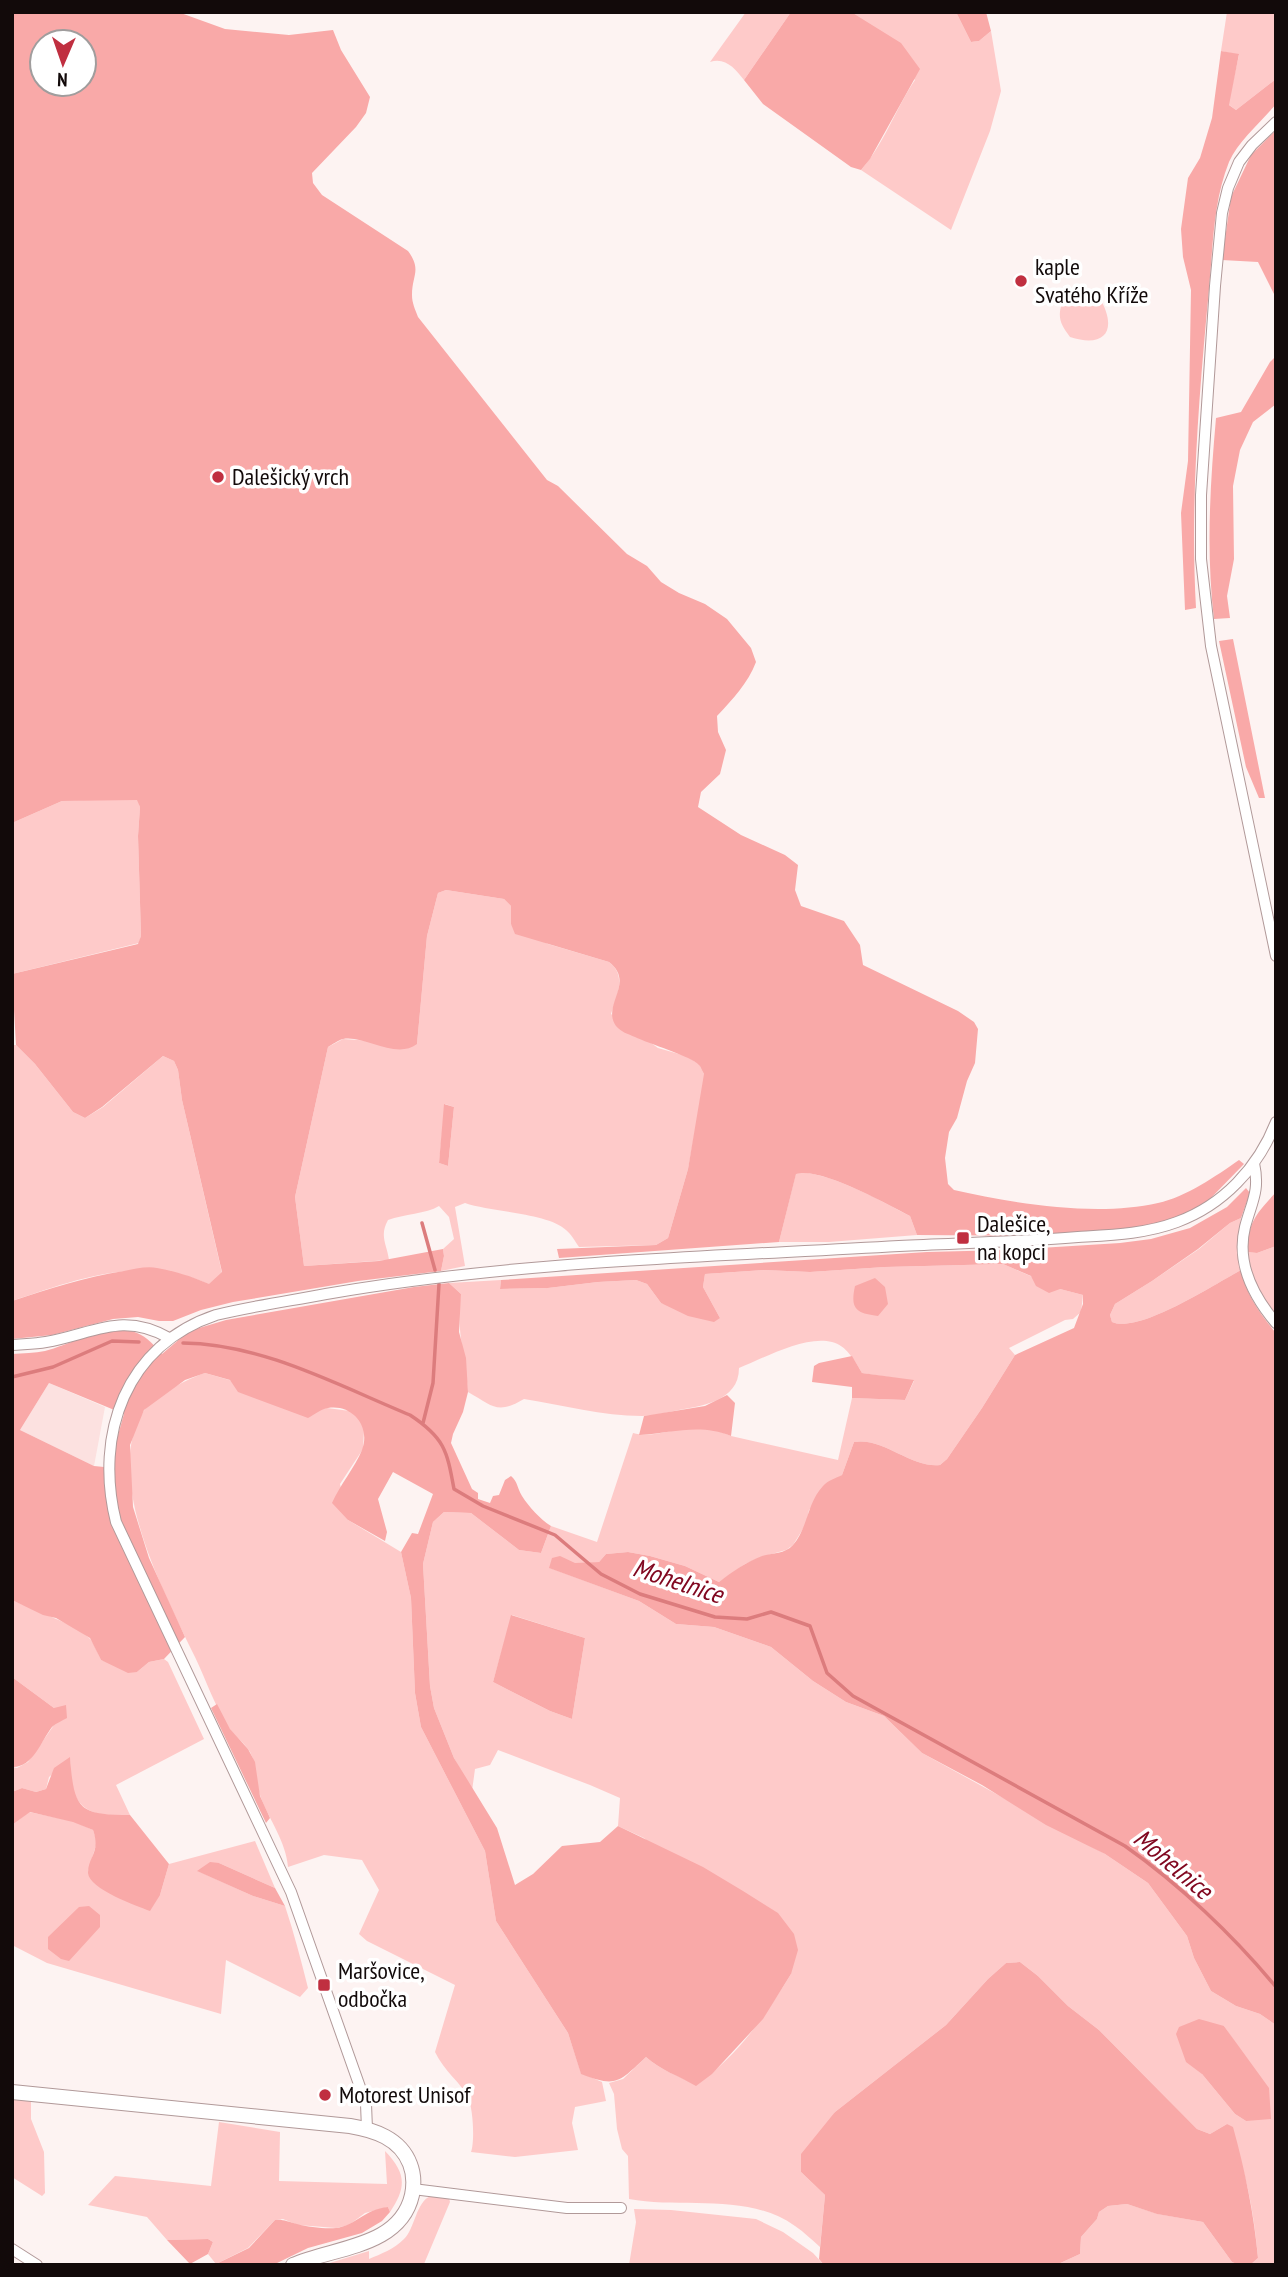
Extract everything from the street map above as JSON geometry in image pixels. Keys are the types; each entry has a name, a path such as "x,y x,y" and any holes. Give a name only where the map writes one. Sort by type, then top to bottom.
{"main road":[{"path":"12,2092 367,2129 383,2134 410,2162 414,2182 410,2203 404,2214 384,2233 370,2241 293,2265"}],"street":[{"path":"1276,122 1239,162 1228,188 1223,213 1201,495 1203,597 1276,956"},
{"path":"367,2129 366,2104 291,1892 116,1522 108,1476 115,1421 128,1389 153,1353 169,1338 193,1323 242,1309 393,1283 547,1267 1011,1242 1143,1231 1177,1222 1209,1207 1234,1187 1254,1163 1276,1122"},
{"path":"1254,1163 1258,1186 1245,1229 1243,1256 1247,1277 1265,1311 1276,1323"},
{"path":"12,1345 44,1343 117,1324 153,1328 169,1338"},
{"path":"413,2189 567,2208 621,2208"},
{"path":"13,2252 37,2265"}],"shaded area":[{"path":"12,12 178,12 225,29 289,35 333,30 341,50 370,97 366,113 356,127 312,173 313,183 322,195 408,251 415,263 412,298 418,317 547,480 558,486 627,554 647,566 661,582 705,604 727,619 751,648 756,662 753,670 740,691 717,716 718,732 726,750 720,774 701,792 698,807 741,835 785,855 798,865 795,890 801,906 844,921 860,945 863,965 958,1011 974,1022 978,1029 975,1063 957,1118 949,1132 945,1158 948,1184 954,1190 1003,1200 1056,1207 1109,1209 1169,1200 1200,1185 1239,1160 1244,1164 1208,1201 1182,1215 1147,1227 1036,1236 917,1235 910,1216 886,1203 836,1181 807,1173 796,1174 779,1242 559,1258 557,1249 656,1245 668,1238 688,1169 704,1074 695,1062 627,1034 616,1026 612,1010 619,978 609,962 515,934 511,924 511,906 504,899 446,890 438,893 427,936 417,1044 400,1049 361,1040 343,1039 328,1047 295,1197 304,1266 379,1261 443,1249 441,1271 358,1281 233,1302 173,1321 138,1317 113,1319 52,1335 12,1339 12,1301 40,1292 140,1268 153,1267 209,1284 222,1272 174,1061 163,1056 85,1118 73,1112 35,1064 16,1045 12,974 138,944 141,936 138,836 140,807 137,800 62,801 12,823"},
{"path":"746,12 791,12 744,80 734,68 725,63 710,62"},
{"path":"791,12 851,12 901,43 920,69 870,159 861,170 851,167 763,104 744,80"},
{"path":"851,12 956,12 971,42 979,41 991,31 1001,91 990,131 951,230 861,170 915,80"},
{"path":"956,12 986,12 991,31 979,41 971,42"},
{"path":"1227,12 1276,12 1276,79 1236,110 1228,104 1239,55 1221,51"},
{"path":"1221,51 1239,54 1229,105 1236,110 1276,79 1276,104 1233,154 1224,177 1217,209 1196,448 1196,608 1185,610 1181,513 1188,461 1191,290 1183,257 1181,229 1188,178 1200,158 1212,118"},
{"path":"1276,130 1276,298 1258,262 1222,260 1231,197 1251,155"},
{"path":"1072,297 1099,297 1105,308 1108,318 1106,333 1093,340 1070,337 1061,321 1062,303"},
{"path":"1276,356 1276,404 1253,422 1240,450 1233,486 1234,559 1227,596 1230,618 1214,619 1210,518 1216,418 1241,412"},
{"path":"1233,639 1265,798 1259,798 1246,767 1219,641"},
{"path":"130,798 138,800 140,807 139,943 12,974 12,823 62,801"},
{"path":"446,890 504,899 511,906 511,924 548,944 609,962 618,973 619,980 611,1014 658,1048 686,1056 699,1064 704,1074 704,1083 688,1169 668,1238 656,1245 579,1247 558,1224 533,1216 465,1203 455,1207 465,1266 441,1271 443,1249 454,1239 449,1217 439,1206 388,1220 384,1235 389,1260 304,1266 295,1197 328,1047 343,1039 417,1044 427,936 438,893","holes":["445,1104 454,1107 448,1166 439,1163"]},
{"path":"12,1045 16,1045 35,1064 73,1112 85,1118 103,1107 163,1056 174,1061 222,1273 210,1285 186,1276 136,1270 85,1278 12,1301"},
{"path":"444,1104 454,1107 448,1166 439,1163"},
{"path":"802,1172 843,1183 910,1216 917,1235 829,1242 779,1242 796,1173"},
{"path":"1246,1188 1250,1193 1241,1218 1115,1304 1110,1315 1112,1322 1124,1324 1158,1315 1241,1270 1254,1303 1276,1333 1276,2025 1260,2014 1236,2006 1211,1991 1194,1958 1187,1936 1148,1883 1105,1854 1046,1825 982,1785 922,1753 884,1716 846,1702 813,1681 771,1647 714,1627 676,1624 639,1601 549,1568 552,1558 560,1556 575,1563 599,1562 606,1554 628,1552 685,1566 719,1582 756,1558 786,1550 798,1538 823,1486 842,1475 854,1442 876,1444 918,1462 940,1465 982,1408 1015,1355 1074,1328 1083,1304 1083,1295 1060,1289 1049,1293 1036,1286 1031,1276 1003,1264 705,1274 703,1287 720,1318 714,1322 688,1316 661,1303 647,1284 636,1280 548,1288 500,1289 501,1280 1151,1239 1190,1228 1227,1207"},
{"path":"1276,1192 1276,1246 1257,1253 1247,1252 1254,1219"},
{"path":"1241,1218 1238,1249 1241,1270 1158,1315 1124,1324 1112,1322 1110,1315 1115,1304"},
{"path":"1276,1246 1276,1317 1254,1284 1247,1252 1257,1253"},
{"path":"1003,1264 1060,1289 1083,1295 1081,1312 1073,1319 1065,1320 1009,1348 1015,1355 982,1408 940,1465 918,1462 876,1444 854,1442 842,1475 809,1510 806,1524 793,1545 786,1550 745,1564 719,1582 685,1566 628,1552 606,1554 599,1562 550,1568 639,1601 676,1624 714,1627 771,1647 813,1681 846,1702 884,1716 922,1753 1105,1854 1148,1883 1187,1936 1194,1958 1211,1991 1236,2006 1260,2014 1276,2025 1276,2265 1250,2265 1258,2258 1251,2207 1244,2173 1227,2124 1210,2134 1197,2129 1099,2030 1020,1962 1006,1963 946,2025 835,2112 801,2172 825,2195 820,2247 795,2226 776,2215 756,2209 736,2205 629,2199 628,2156 622,2149 614,2094 609,2083 623,2079 646,2057 663,2069 696,2085 724,2062 749,2035 791,1974 644,1838 618,1826 620,1798 498,1750 490,1765 475,1769 472,1791 454,1758 434,1708 430,1686 423,1564 433,1522 444,1512 471,1513 519,1550 541,1553 551,1526 597,1542 633,1433 707,1429 838,1460 852,1398 905,1400 914,1381 862,1373 842,1346 821,1341 797,1345 739,1368 733,1388 716,1400 695,1407 627,1416 524,1399 507,1407 495,1407 468,1392 460,1330 461,1294 449,1283 501,1280 500,1289 548,1288 636,1280 647,1284 661,1303 720,1318 703,1287 705,1274","holes":["512,1615 585,1638 572,1719 493,1682","1224,2026 1239,2048 1246,2121 1235,2114 1202,2074"]},
{"path":"875,1278 885,1287 888,1304 878,1316 860,1311 853,1300 855,1286"},
{"path":"449,1283 461,1294 459,1332 466,1358 468,1392 451,1443 472,1489 478,1493 478,1499 490,1503 493,1496 499,1495 505,1480 511,1476 528,1504 551,1526 541,1553 519,1550 471,1513 444,1512 433,1522 423,1564 430,1686 434,1708 454,1758 497,1828 515,1885 533,1874 562,1846 600,1842 618,1826 703,1867 743,1891 778,1913 794,1934 798,1950 791,1974 763,2019 712,2074 696,2086 646,2057 617,2080 603,2081 581,2074 568,2033 496,1921 485,1851 421,1727 415,1693 411,1598 401,1552 412,1533 418,1534 433,1494 393,1472 378,1499 387,1532 385,1541 348,1520 332,1503 359,1456 364,1441 362,1425 352,1413 328,1408 308,1418 238,1392 230,1380 205,1373 185,1380 144,1410 130,1445 133,1507 149,1558 185,1637 164,1659 149,1662 137,1672 128,1673 101,1660 90,1638 56,1618 43,1615 12,1600 12,1354 45,1351 102,1332 126,1330 141,1335 162,1354 189,1331 226,1320","holes":["49,1383 124,1414 116,1442 114,1468 94,1466 20,1430"]},
{"path":"852,1356 862,1373 914,1380 905,1400 852,1398 852,1387 812,1382 814,1366"},
{"path":"205,1373 327,1408 350,1411 359,1418 364,1430 363,1449 340,1484 348,1520 401,1552 411,1598 415,1693 421,1727 485,1851 496,1921 568,2033 581,2073 602,2082 606,2101 575,2107 572,2123 578,2150 515,2157 471,2152 473,2124 468,2097 435,2052 455,1985 367,1941 359,1934 379,1890 362,1860 324,1855 288,1867 281,1840 259,1792 253,1758 229,1728 168,1602 142,1536 134,1502 130,1469 132,1439 143,1412 162,1394"},
{"path":"49,1383 105,1407 94,1466 20,1430"},
{"path":"727,1395 735,1403 731,1436 697,1429 639,1435 644,1416 705,1406"},
{"path":"12,1600 85,1635 91,1640 101,1660 137,1672 149,1662 164,1659 168,1662 204,1739 116,1785 130,1815 97,1813 83,1806 72,1787 70,1758 49,1777 46,1789 36,1792 22,1788 12,1792 12,1767 17,1768 28,1762 54,1725 54,1708 12,1677"},
{"path":"511,1615 585,1638 572,1719 493,1682"},
{"path":"12,1677 54,1708 66,1705 67,1718 52,1727 36,1753 26,1763 12,1767"},
{"path":"217,1704 230,1729 248,1749 255,1762 260,1796 270,1818 266,1823 211,1708"},
{"path":"70,1757 74,1788 82,1806 99,1813 130,1815 169,1864 160,1895 150,1911 114,1896 90,1879 89,1867 96,1844 93,1830 73,1822 30,1812 12,1825 12,1792 22,1788 36,1792 46,1789 54,1768"},
{"path":"29,1812 73,1821 93,1830 97,1842 88,1871 160,1895 169,1864 255,1841 275,1888 219,1863 198,1871 253,1896 285,1906 308,1988 300,1997 226,1960 221,2014 47,1963 12,1945 12,1825"},
{"path":"210,1862 219,1863 275,1888 285,1906 253,1896 197,1871"},
{"path":"89,1906 100,1915 100,1927 69,1961 61,1959 48,1949 48,1937 79,1907"},
{"path":"1020,1962 1099,2030 1197,2129 1210,2134 1227,2124 1233,2127 1248,2192 1258,2258 1250,2265 1232,2262 1203,2222 1157,2214 1127,2204 1108,2206 1099,2212 1097,2219 1081,2237 1080,2254 1056,2265 824,2265 819,2259 825,2195 801,2172 801,2154 835,2112 946,2025 1006,1963"},
{"path":"1199,2019 1224,2026 1269,2088 1271,2119 1246,2121 1235,2114 1202,2074 1186,2062 1176,2034 1179,2027"},
{"path":"12,2099 31,2101 31,2119 44,2152 45,2193 42,2196 12,2177"},
{"path":"219,2122 280,2132 279,2181 387,2184 385,2151 397,2166 402,2180 396,2203 390,2212 388,2207 365,2213 349,2225 336,2228 275,2220 248,2248 216,2264 208,2254 213,2242 208,2239 167,2240 147,2217 88,2205 115,2176 211,2186"},
{"path":"431,2196 449,2198 450,2202 424,2264 323,2265 369,2251 369,2259 400,2243 408,2234 422,2203"},
{"path":"1127,2204 1158,2214 1203,2222 1232,2262 1239,2265 1056,2265 1080,2254 1081,2237 1097,2219 1099,2212 1108,2206"},
{"path":"388,2207 390,2212 382,2221 362,2233 308,2248 273,2265 216,2264 249,2248 275,2220 311,2227 336,2228"},
{"path":"634,2209 756,2219 783,2232 813,2253 824,2265 629,2265 636,2222"},
{"path":"208,2239 213,2242 208,2254 190,2264 167,2240"}],"waterway":[{"path":"422,1223 435,1270"},
{"path":"423,1423 433,1383 439,1284"},
{"name":"Mohelnice","path":"12,1377 53,1367 112,1341 139,1342"},
{"name":"Mohelnice","path":"183,1343 213,1345 271,1358 410,1415 431,1431 442,1446 454,1489 483,1506 555,1535 601,1574 640,1594 715,1617 747,1619 771,1612 810,1626 827,1673 853,1696 1125,1846 1205,1911 1276,1987"}],"place":[{"name":"kaple Svatého Kříže","path":"1021,281"},
{"name":"Dalešický vrch","path":"218,477"},
{"name":"Dalešice, na kopci","path":"963,1238"},
{"name":"Maršovice, odbočka","path":"324,1985"},
{"name":"Motorest Unisof","path":"325,2095"}]}
